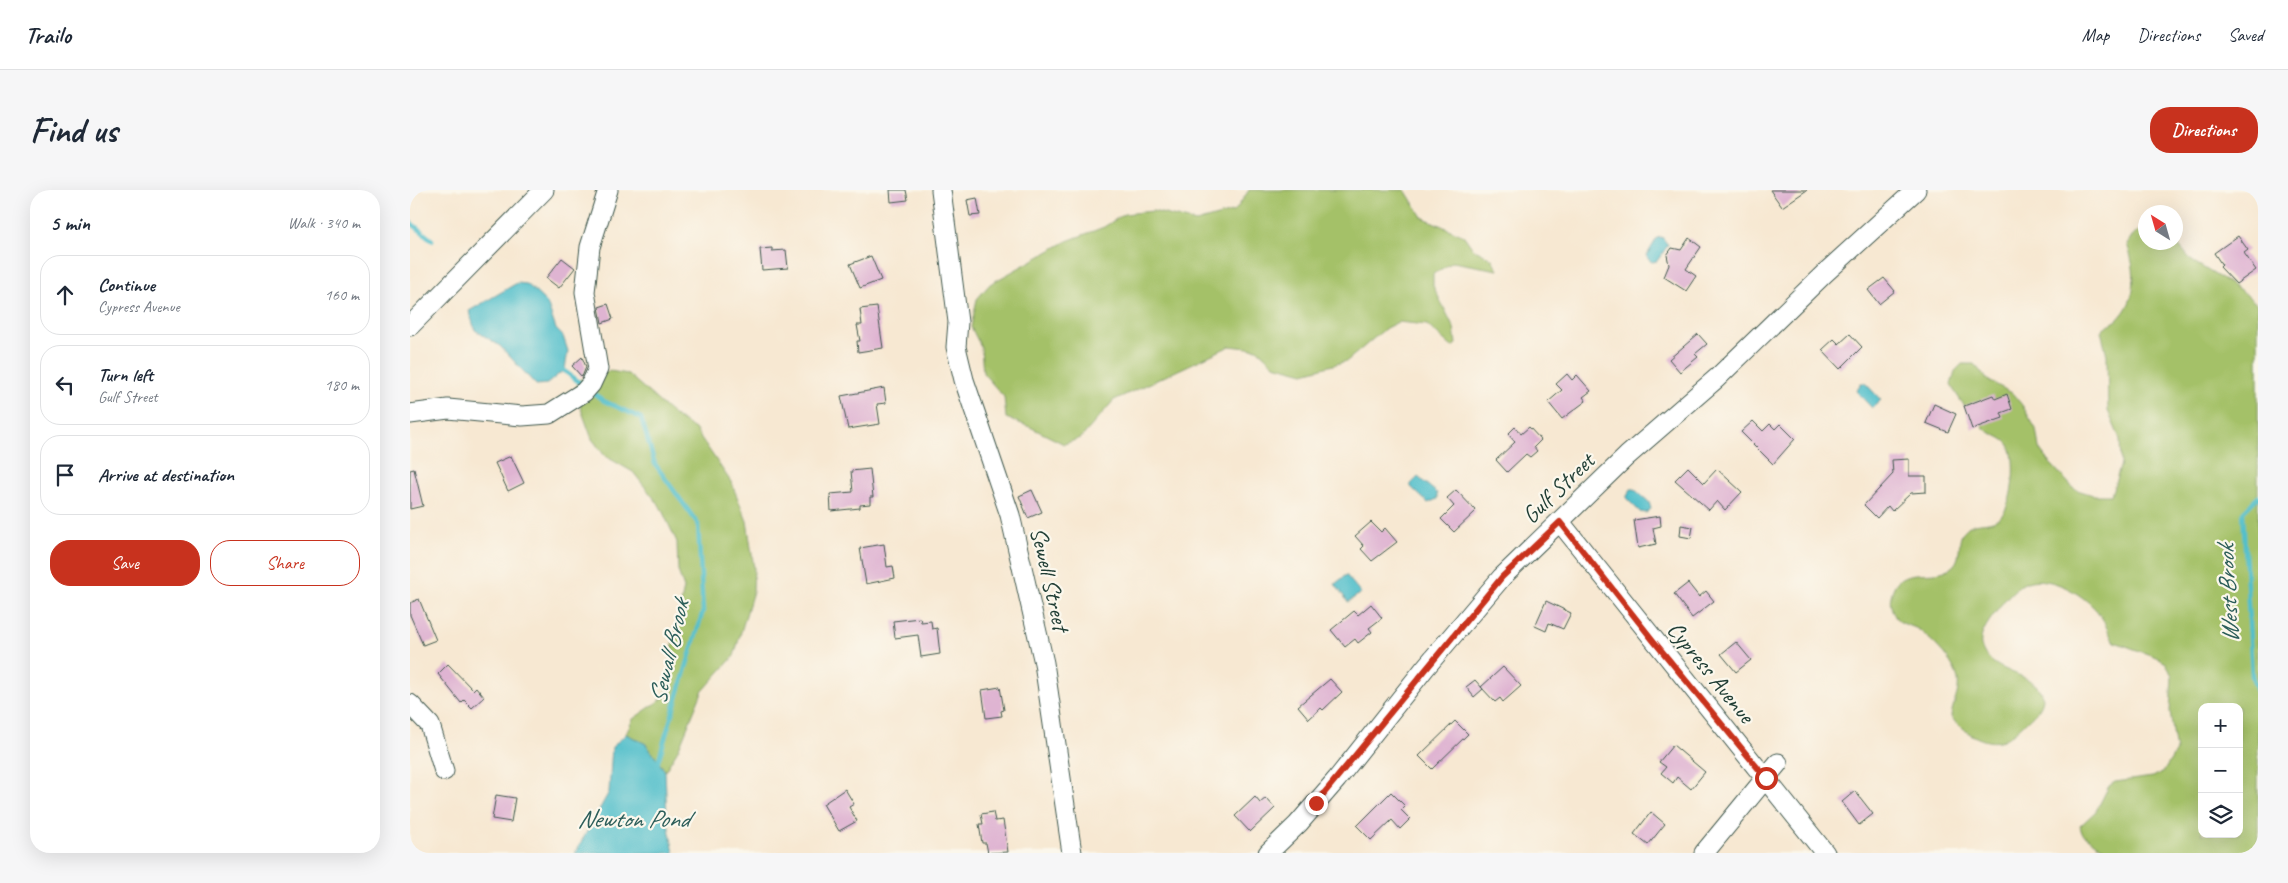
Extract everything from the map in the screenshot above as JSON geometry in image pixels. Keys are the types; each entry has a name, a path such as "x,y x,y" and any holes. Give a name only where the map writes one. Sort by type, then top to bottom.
{"street":[{"path":"410,326 544,190"},
{"path":"410,414 448,409 522,416 549,414 587,388 598,369 585,292 590,247 608,190"},
{"name":"Sewell Street","path":"941,190 958,322 956,347 964,380 1010,515 1044,663 1072,853"},
{"name":"Gulf Street","path":"1268,853 1298,824 1337,779 1425,668 1502,577 1627,456 1718,378 1761,334 1916,190"},
{"name":"Cypress Avenue","path":"1560,522 1825,853"},
{"path":"410,704 430,725 444,772"},
{"path":"1704,853 1778,763"}],"green space":[{"path":"1249,190 1405,190 1422,217 1464,236 1473,249 1492,259 1498,270 1453,262 1433,274 1433,286 1454,328 1456,344 1452,347 1427,325 1398,322 1386,328 1347,361 1304,373 1274,365 1257,349 1230,346 1114,400 1081,438 1064,444 1030,427 1006,418 1004,397 983,373 981,347 971,327 977,299 990,284 1067,241 1104,227 1124,214 1153,211 1196,222 1235,211"},
{"path":"2138,232 2138,250 2183,250 2192,261 2242,291 2258,305 2258,853 2111,853 2082,833 2080,826 2096,811 2109,786 2115,782 2153,777 2164,771 2176,751 2170,712 2172,676 2166,663 2156,657 2115,642 2100,615 2078,594 2068,588 2047,581 2036,580 2027,582 2019,586 2001,604 1987,625 1981,640 1984,653 1997,665 2036,685 2043,698 2038,710 2013,734 1996,742 1974,736 1951,717 1958,685 1953,666 1943,652 1925,635 1916,628 1898,620 1891,607 1891,596 1895,585 1901,579 1909,575 1945,571 1953,566 1958,558 1960,539 1964,531 1972,525 1990,522 1999,518 2008,505 2013,473 2010,447 2005,441 1980,424 1966,408 1951,385 1955,371 1962,364 1974,364 1989,381 2012,393 2022,405 2036,429 2039,448 2074,489 2093,495 2111,495 2121,464 2120,439 2108,411 2107,355 2101,331 2104,327 2117,320 2124,312 2132,294 2134,274 2127,244 2132,236"},
{"path":"610,371 628,374 676,417 695,429 731,482 747,521 754,568 753,591 734,656 702,692 679,748 665,771 646,744 626,734 633,719 663,698 671,684 673,642 684,588 678,571 677,542 660,506 633,472 605,456 592,439 580,406 573,393 581,379"}],"water":[{"path":"1662,237 1668,245 1657,261 1652,262 1648,259 1647,255 1657,238"},
{"path":"517,283 527,284 547,303 556,329 563,336 568,351 565,369 547,384 536,385 500,346 475,330 469,311"},
{"path":"1861,383 1865,383 1881,400 1872,408 1856,391"},
{"path":"1418,477 1437,493 1437,499 1428,503 1411,487 1411,484"},
{"path":"1631,489 1634,489 1649,502 1651,509 1646,513 1640,512 1626,498"},
{"path":"1346,575 1361,593 1348,602 1335,584"},
{"name":"Newton Pond","path":"626,734 646,744 665,771 667,818 674,853 575,853 609,792 612,747"}],"building":[{"path":"890,190 906,190 908,200 891,202"},
{"path":"1770,190 1807,190 1782,207"},
{"path":"977,198 980,215 970,216 967,200"},
{"path":"2238,236 2248,250 2244,253 2256,270 2236,284 2220,267 2222,265 2214,253"},
{"path":"1689,238 1701,247 1686,269 1696,276 1686,291 1664,277 1669,265 1667,255 1672,248 1681,250"},
{"path":"772,248 772,251 786,250 788,268 762,270 760,249"},
{"path":"871,256 881,280 860,288 850,264"},
{"path":"562,258 575,268 559,288 546,278"},
{"path":"1884,278 1895,291 1879,304 1868,290"},
{"path":"608,304 613,319 602,323 599,307"},
{"path":"877,307 883,348 858,352 857,341 860,341 857,325 862,325 860,309"},
{"path":"1698,334 1707,344 1695,354 1698,357 1680,372 1669,359"},
{"path":"1850,334 1862,347 1840,369 1822,350 1834,339 1839,344"},
{"path":"582,357 586,367 582,377 572,366"},
{"path":"1567,374 1572,380 1577,375 1591,391 1583,397 1586,401 1562,419 1548,402 1562,390 1556,384"},
{"path":"884,388 886,403 877,404 880,424 848,429 841,396"},
{"path":"2007,394 2012,409 2001,413 2003,418 1972,429 1964,406 1993,395 1995,399"},
{"path":"1934,404 1956,414 1948,432 1926,423"},
{"path":"1753,421 1763,431 1770,424 1775,429 1780,424 1795,439 1773,464 1741,432"},
{"path":"1515,427 1521,434 1529,427 1541,440 1534,447 1537,451 1530,457 1526,454 1507,472 1496,460 1515,442 1508,434"},
{"path":"511,456 524,483 508,491 495,463"},
{"path":"1909,459 1909,476 1926,476 1926,492 1911,493 1892,511 1888,506 1877,518 1864,505 1893,474 1892,460"},
{"path":"1688,467 1704,483 1717,469 1742,492 1725,510 1717,501 1709,510 1675,480"},
{"path":"414,469 423,506 410,509 410,470"},
{"path":"870,469 873,497 870,497 870,504 860,505 860,508 831,511 830,494 853,492 851,471"},
{"path":"1032,490 1042,512 1028,518 1019,496"},
{"path":"1456,490 1476,511 1454,532 1441,519 1454,506 1447,498"},
{"path":"1660,516 1661,526 1653,528 1656,544 1638,548 1634,520"},
{"path":"1371,522 1381,532 1385,528 1397,542 1372,561 1361,549 1364,546 1355,536"},
{"path":"1681,525 1693,527 1691,538 1680,536"},
{"path":"884,544 887,567 893,566 895,578 866,584 860,548"},
{"path":"1688,583 1699,597 1706,591 1714,601 1692,618 1674,594"},
{"path":"419,599 436,640 423,645 410,615 410,603"},
{"path":"1546,601 1571,613 1563,629 1549,623 1546,631 1535,626"},
{"path":"1371,604 1382,618 1369,628 1372,632 1358,643 1355,639 1345,647 1331,630 1354,611 1358,615"},
{"path":"920,618 921,622 931,621 932,629 937,628 940,654 921,657 918,635 895,638 893,621"},
{"path":"1736,642 1751,660 1736,672 1721,654"},
{"path":"448,664 473,690 476,687 484,697 472,708 464,700 461,703 438,674"},
{"path":"1503,667 1521,686 1503,702 1500,698 1495,702 1481,687"},
{"path":"1330,679 1342,692 1323,710 1321,708 1309,719 1298,706"},
{"path":"1475,680 1483,689 1474,697 1466,687"},
{"path":"1000,687 1004,710 1001,711 1002,716 986,718 982,690"},
{"path":"1455,721 1468,734 1432,769 1419,756"},
{"path":"1673,745 1705,772 1691,789 1677,777 1673,783 1661,773 1666,767 1659,762"},
{"path":"845,789 854,804 849,807 857,821 839,831 823,804"},
{"path":"1855,791 1873,814 1859,825 1842,802"},
{"path":"1391,792 1405,806 1401,810 1410,819 1400,829 1392,820 1371,840 1357,826"},
{"path":"496,795 515,798 511,822 492,819"},
{"path":"1255,797 1260,803 1266,798 1275,808 1250,832 1235,816"},
{"path":"993,812 995,821 1003,820 1008,852 988,853 986,843 982,843 979,824 983,824 981,814"},
{"path":"1651,812 1665,824 1648,845 1634,834"}],"waterway":[{"name":"Sewall Brook","path":"410,222 432,240"},
{"name":"Sewall Brook","path":"559,367 583,385"},
{"name":"Sewall Brook","path":"591,391 604,401 641,418 655,464 698,524 703,611 657,765"},
{"name":"West Brook","path":"2258,497 2243,512 2252,676 2258,694"}],"route":[{"path":"1316,803 1425,668 1502,577 1560,522 1652,639 1766,778"}]}
